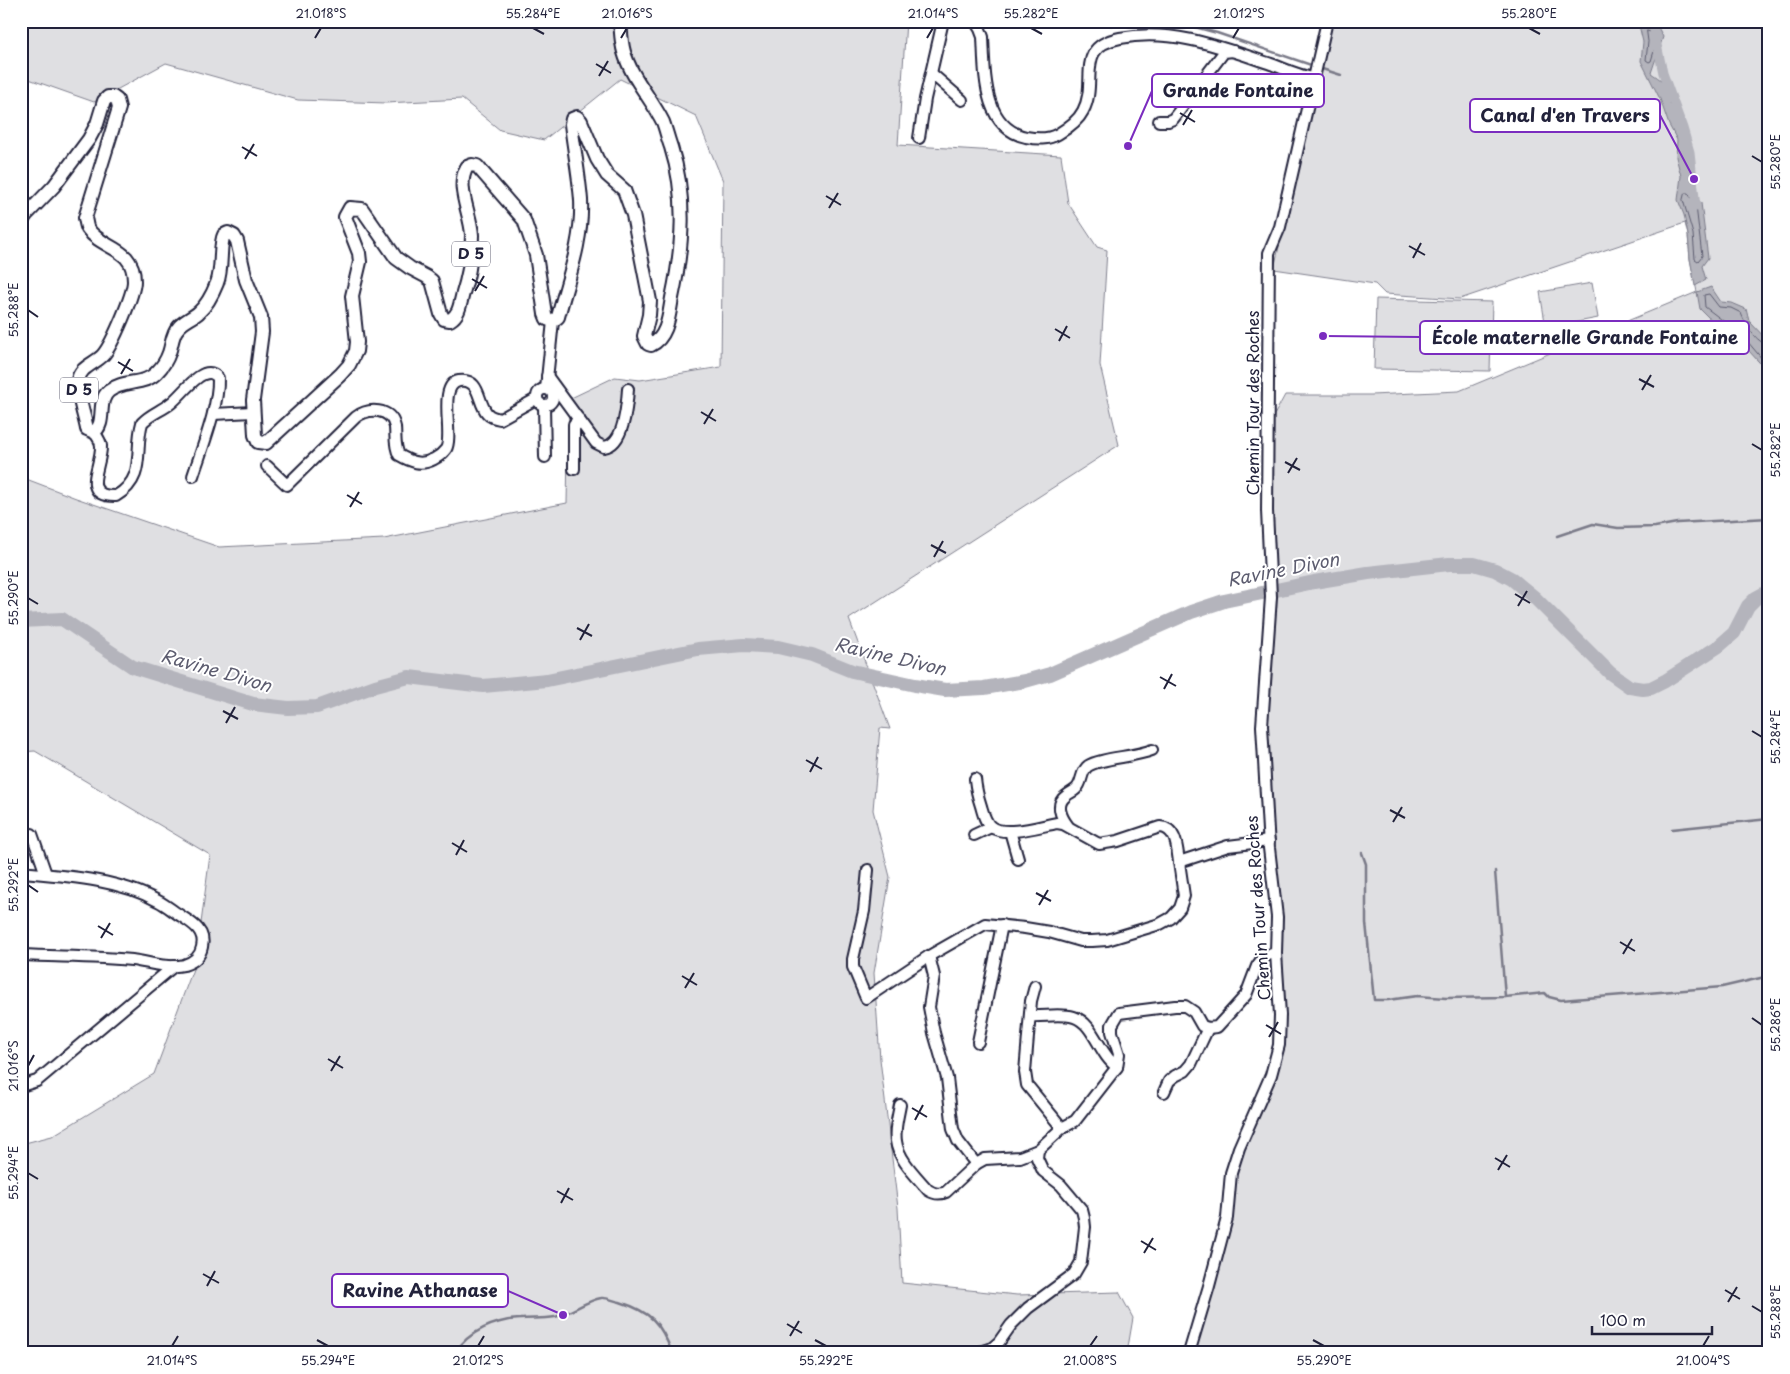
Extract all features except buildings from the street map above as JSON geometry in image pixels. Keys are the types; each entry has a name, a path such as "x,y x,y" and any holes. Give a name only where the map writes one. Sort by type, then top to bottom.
{"main road":[{"path":"553,321 558,317 580,227 581,201 572,122 577,117 581,121 597,159 607,175 624,190 633,216 650,301 644,336 648,344 651,345 660,338 664,331 673,295 682,225 677,166 664,123 634,75 624,52 620,21"},
{"name":"D 5","path":"21,222 54,186 89,139 97,124 104,101 113,97 117,100 119,108 85,218 88,228 96,236 123,254 130,263 134,281 109,347 102,356 80,373 77,382 88,430 94,432 100,424 103,397 109,390 119,385 150,378 158,372 169,354 174,333 178,327 200,311 209,300 218,282 221,266 221,239 228,233 234,236 237,241 246,280 261,317 262,332 253,412 255,435 258,442 266,443 350,365 355,354 357,342 352,296 360,262 359,253 345,217 350,208 357,208 366,213 396,258 432,281 441,314 444,318 450,320 455,317 469,274 471,254 472,233 462,178 464,170 469,166 477,166 524,220 536,255 545,314 547,319 553,321"}],"street":[{"path":"919,138 925,99 943,21"},
{"path":"974,21 983,37 987,94 995,115 1008,129 1021,136 1039,139 1056,135 1072,125 1083,112 1088,97 1094,50 1105,42 1122,38 1179,38 1234,51 1315,78"},
{"name":"Chemin Tour des Roches","path":"1189,1353 1227,1218 1231,1173 1239,1148 1271,1075 1276,1060 1280,1030 1276,917 1262,726 1270,597 1267,511 1269,253 1280,227 1327,21"},
{"path":"1159,120 1168,121 1173,119 1224,52 1234,51"},
{"path":"932,74 962,100"},
{"path":"545,457 540,402 537,393 542,389 546,389 553,321"},
{"path":"94,432 101,448 95,486 97,491 103,494 116,496 128,486 135,475 142,423 153,413 170,404 200,376 211,373 218,378 213,414 193,476"},
{"path":"547,376 596,443 604,447 609,447 618,438 628,402 628,389"},
{"path":"267,466 287,485 356,417 372,409 381,411 390,418 395,426 395,446 399,455 418,463 427,463 446,448 448,440 448,392 459,381 471,383 477,389 487,414 500,419 540,402"},
{"path":"213,414 253,412"},
{"path":"574,469 574,424 579,418"},
{"path":"1068,826 1062,818 1060,803 1064,797 1077,788 1083,771 1088,766 1096,762 1142,754 1152,750"},
{"path":"868,870 864,911 853,959 853,967 866,998 929,956 985,924 1049,932 1081,941 1107,940 1160,924 1171,918 1180,908 1184,896 1174,835 1165,828 1160,827 1109,844 1099,844 1068,826 1056,823 1010,831 998,830 991,826 983,813 976,790 975,779"},
{"path":"974,835 991,826"},
{"path":"1010,831 1018,859"},
{"path":"32,834 46,874"},
{"path":"1179,862 1228,846 1269,841"},
{"path":"21,872 97,881 148,896 160,901 198,927 203,946 199,956 185,965 174,966 131,960 21,955"},
{"path":"978,1042 1002,925"},
{"path":"900,1105 896,1126 896,1142 901,1156 928,1190 940,1194 946,1192 976,1164 985,1159 1020,1157 1038,1150 1062,1128 1074,1121 1117,1067 1119,1054 1112,1032 1112,1025 1119,1014 1185,1006 1194,1012 1202,1026 1208,1028 1217,1027 1246,995 1257,966 1264,956 1276,953"},
{"path":"929,956 934,976 930,1007 934,1034 947,1078 952,1124 958,1141 976,1164"},
{"path":"21,1086 37,1082 174,966"},
{"path":"1035,986 1030,1000 1025,1072 1027,1085 1062,1128"},
{"path":"1030,1016 1066,1016 1081,1020 1090,1029 1107,1060 1117,1067"},
{"path":"1164,1092 1170,1081 1185,1071 1191,1064 1208,1028"},
{"path":"977,1353 980,1350 992,1348 999,1342 1011,1325 1028,1308 1074,1274 1081,1262 1085,1227 1082,1210 1061,1185 1043,1171 1037,1158 1038,1150"}],"shaded area":[{"path":"21,21 906,21 898,145 1061,155 1068,203 1097,247 1107,250 1100,365 1119,445 849,619 890,729 880,728 873,810 890,877 874,973 880,1059 898,1208 902,1283 1017,1295 1119,1292 1133,1318 1127,1353 21,1353 21,1144 52,1136 154,1074 196,961 210,855 35,751 21,752 21,477 219,547 384,539 567,503 569,399 615,377 640,380 721,367 723,181 696,116 620,79 544,140 500,130 462,99 386,103 298,100 166,63 94,102 26,78 21,73"},
{"path":"1330,21 1769,21 1769,1353 1189,1353 1209,1286 1231,1173 1279,1045 1262,726 1272,419 1285,395 1371,395 1459,391 1697,292 1685,223 1460,299 1385,294 1375,284 1274,269"},
{"path":"1592,283 1598,318 1546,328 1540,292"},
{"path":"1376,299 1492,302 1490,371 1374,369"}],"water":[{"path":"1638,21 1648,21 1649,25 1659,29 1663,37 1651,73 1669,89 1670,104 1680,117 1697,181 1693,193 1701,203 1708,258 1702,266 1706,280 1695,286 1688,235 1684,215 1678,200 1681,176 1676,157 1677,140 1669,125 1660,99 1641,61 1643,42"},
{"path":"1711,287 1721,302 1732,303 1746,309 1749,321 1769,342 1769,373 1738,339 1700,309 1697,292"}],"waterway":[{"path":"1099,21 1111,25 1180,23 1217,33 1314,66"},
{"path":"1652,21 1663,73 1690,152 1696,207"},
{"path":"1319,68 1341,75"},
{"path":"1557,536 1593,524 1618,528 1655,527 1677,523 1769,518"},
{"name":"Ravine Divon","path":"21,621 62,619 133,667 253,704 288,708 317,707 375,686 409,677 483,686 547,680 698,649 744,645 778,647 812,655 852,671 945,690 984,688 1025,681 1050,674 1191,612 1224,601 1368,573 1449,564 1474,564 1495,570 1512,579 1535,598 1610,673 1630,687 1643,689 1651,688 1665,681 1719,646 1734,633 1748,606 1756,598 1769,591"},
{"path":"1672,829 1769,819"},
{"path":"1362,853 1366,864 1366,923 1374,1000 1417,996 1446,998 1505,997 1545,993 1549,997 1561,1000 1722,987 1769,976"},
{"path":"1495,871 1505,997"},
{"path":"455,1353 467,1339 492,1324 511,1320 555,1317 590,1301 603,1298 631,1306 654,1320 664,1334 672,1353"}],"place":[{"name":"Grande Fontaine","path":"1128,146"},
{"name":"Canal d'en Travers","path":"1694,179"},
{"name":"École maternelle Grande Fontaine","path":"1323,336"},
{"name":"Ravine Athanase","path":"563,1315"}]}
